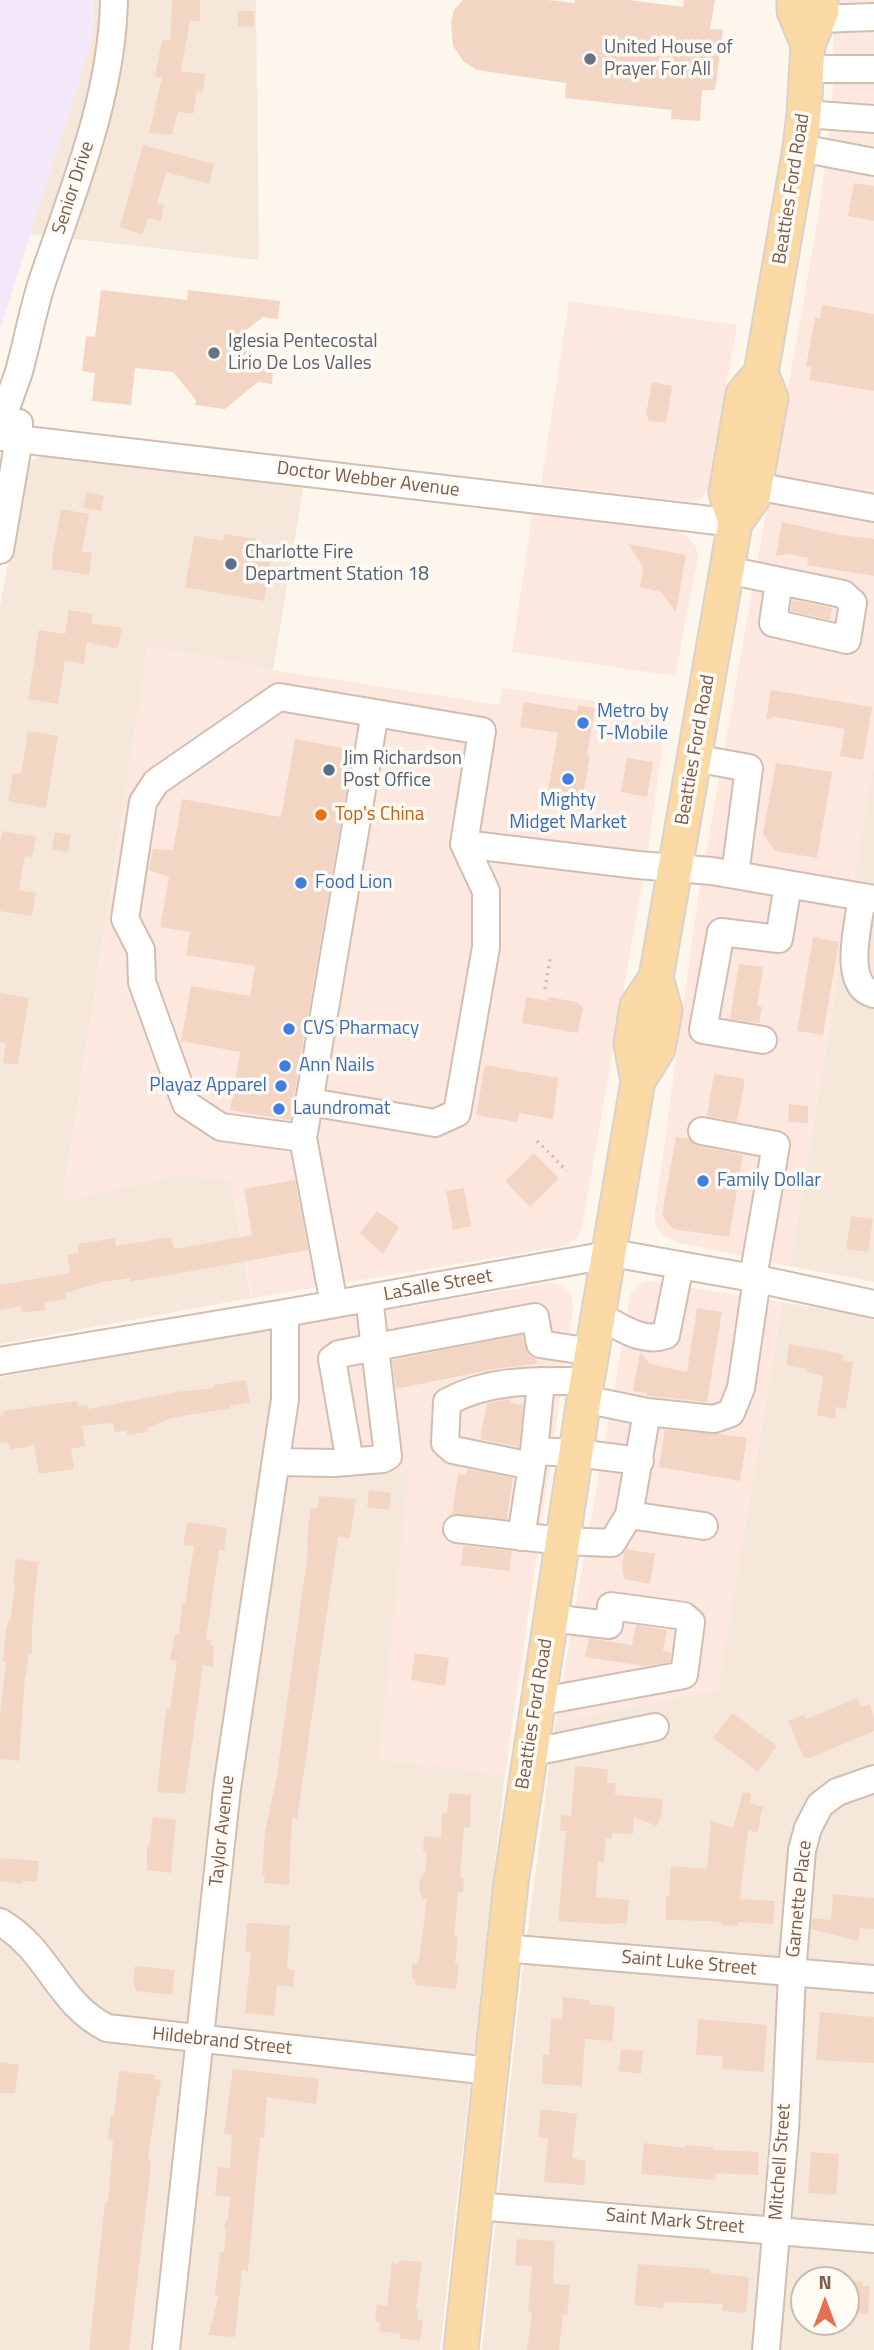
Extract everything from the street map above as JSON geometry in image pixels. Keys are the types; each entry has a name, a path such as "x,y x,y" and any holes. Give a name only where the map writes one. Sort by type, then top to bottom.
{"main road":[{"name":"Beatties Ford Road","path":"735,523 726,493 743,394 761,373 800,148 810,27"},
{"name":"Beatties Ford Road","path":"461,2350 503,1948 529,1753 638,1081 631,1044 638,1006 656,978 735,523 753,498 771,398 761,373"},
{"name":"Beatties Ford Road","path":"638,1081 658,1049 665,1010 656,978"}],"street":[{"name":"Senior Drive","path":"0,550 6,434 31,316 89,145 107,74 114,0"},
{"path":"810,27 874,16"},
{"path":"810,27 874,69"},
{"path":"804,114 874,119"},
{"path":"800,148 874,162"},
{"name":"Doctor Webber Avenue","path":"6,434 735,523"},
{"path":"755,486 874,508"},
{"path":"727,570 779,581"},
{"path":"303,1138 221,1127 186,1104 142,982 141,950 125,919 143,802 156,782 279,697 482,731 464,844 486,891 486,947 457,1113 435,1123 310,1102"},
{"path":"334,1304 303,1138 375,713"},
{"path":"694,758 749,768 734,875"},
{"path":"464,844 734,875 868,898 854,961 857,981 866,992 874,994"},
{"path":"703,1030 721,932 779,939 788,884"},
{"path":"662,1024 763,1040"},
{"path":"350,1462 332,1360 339,1354 535,1317 540,1344 588,1377 647,1412 714,1419 732,1413 741,1388 776,1145 702,1131"},
{"name":"LaSalle Street","path":"0,1361 608,1255 680,1265 874,1304"},
{"path":"598,1315 639,1336 657,1338 666,1335 680,1265"},
{"path":"276,1462 350,1462 383,1459 388,1456 369,1298"},
{"name":"Taylor Avenue","path":"166,2350 227,1788 285,1399 285,1313"},
{"path":"588,1377 514,1381 466,1392 447,1402 445,1443 453,1450 533,1459 576,1453 639,1461"},
{"path":"521,1536 541,1381"},
{"path":"457,1529 562,1541 612,1543 629,1515 647,1412"},
{"path":"629,1515 704,1526"},
{"path":"537,1702 684,1675 691,1622 684,1616 611,1606 609,1625 550,1618"},
{"path":"529,1753 655,1727"},
{"name":"Garnette Place","path":"792,1973 802,1850 808,1828 820,1805 837,1792 874,1779"},
{"name":"Hildebrand Street","path":"0,1922 15,1931 32,1947 75,2006 89,2019 116,2031 490,2071"},
{"name":"Saint Luke Street","path":"503,1948 874,1979"},
{"name":"Mitchell Street","path":"766,2350 785,2130 792,1973"},
{"name":"Saint Mark Street","path":"475,2206 874,2239"}],"path":[{"path":"545,989 550,959"},
{"path":"537,1141 567,1171"}],"shaded area":[{"path":"0,0 94,0 93,37 0,330"},
{"path":"94,0 256,0 259,260 30,234 93,37"},
{"path":"833,0 874,0 874,762 789,1266 676,1242 663,1235 655,1225 655,1213 698,898 819,213 833,90"},
{"path":"569,301 737,325 708,489 701,499 689,502 541,484"},
{"path":"43,455 304,483 273,670 148,646 63,1200 179,1175 231,1180 251,1298 0,1344 0,607 24,474 32,461"},
{"path":"533,510 674,530 687,536 696,547 698,557 675,676 512,652"},
{"path":"148,646 273,670 499,705 503,688 667,712 648,851 582,1227 578,1237 565,1246 252,1298 231,1180 179,1175 63,1201"},
{"path":"874,762 874,1282 789,1266"},
{"path":"650,1281 782,1302 718,1690 555,1722 631,1293 640,1284"},
{"path":"551,1283 562,1285 571,1295 573,1307 505,1774 379,1759 409,1472 283,1470 295,1325"},
{"path":"782,1302 874,1317 874,2350 482,2350 521,1983 555,1722 718,1690"},
{"path":"295,1325 410,1472 379,1759 505,1774 440,2350 0,2350 0,1377"}],"building":[{"path":"172,0 200,0 200,21 190,21 181,71 205,74 203,92 197,91 193,114 178,112 172,135 149,133 162,78 155,77 162,39 170,41"},
{"name":"United House of Prayer For All","path":"463,0 547,0 575,3 575,0 628,0 683,7 684,0 715,0 710,29 723,30 715,90 702,90 700,121 671,119 672,110 565,98 566,83 477,70 464,62 453,46 451,22 454,10"},
{"path":"238,11 254,11 254,27 238,26"},
{"path":"143,145 214,164 209,184 166,172 157,204 164,205 161,221 148,218 142,235 120,227"},
{"path":"854,183 874,186 874,221 848,216"},
{"name":"Iglesia Pentecostal Lirio De Los Valles","path":"101,290 187,300 188,290 280,301 278,319 263,317 236,338 260,368 273,370 272,384 258,382 225,409 195,405 196,400 173,372 135,368 131,405 92,401 95,373 82,371 86,336 95,337"},
{"path":"822,305 874,314 874,391 809,380 811,367 806,366 815,318 820,318"},
{"path":"652,382 672,386 666,423 649,421 646,414"},
{"path":"87,492 104,496 101,511 83,508"},
{"path":"61,509 89,514 82,552 92,553 89,575 53,569 52,558"},
{"path":"782,522 840,535 874,539 874,576 807,565 808,558 789,554 776,556"},
{"path":"224,534 256,539 256,552 272,555 264,601 185,587 194,536 223,541"},
{"path":"628,544 686,555 676,612 661,592 640,587 643,567"},
{"path":"792,600 832,608 830,620 791,611"},
{"path":"69,610 93,614 91,623 122,628 118,649 87,642 84,664 65,661 58,704 28,699 39,630 65,634"},
{"path":"771,690 872,707 863,760 840,756 845,729 775,717 766,719"},
{"path":"524,702 577,711 578,705 595,708 581,809 546,803 558,733 520,727"},
{"path":"28,731 58,736 46,808 8,801 13,773 21,774"},
{"path":"295,739 353,750 290,1120 230,1110 240,1052 181,1041 191,986 250,996 255,966 186,955 190,932 160,927 169,877 149,870 153,849 173,850 182,799 281,817"},
{"path":"627,758 653,762 647,797 621,792"},
{"path":"776,763 832,772 817,858 775,851 763,834"},
{"path":"3,831 36,837 32,857 25,856 19,890 36,893 32,916 0,911 0,844"},
{"path":"55,832 71,835 68,852 52,849"},
{"path":"813,937 839,942 823,1035 797,1031"},
{"path":"739,964 763,967 757,1006 762,1007 759,1023 730,1019"},
{"path":"0,993 29,998 18,1065 3,1063 6,1043 0,1042"},
{"path":"526,997 548,1001 549,997 576,1002 583,1007 578,1033 522,1023"},
{"path":"485,1065 558,1078 553,1119 519,1113 517,1122 476,1115"},
{"path":"714,1074 745,1079 737,1122 707,1116"},
{"path":"789,1104 808,1106 808,1123 788,1122"},
{"name":"Family Dollar","path":"676,1137 689,1139 699,1146 743,1155 729,1237 673,1229 662,1215"},
{"path":"534,1153 559,1178 530,1207 505,1181"},
{"path":"295,1180 308,1250 130,1282 130,1278 103,1282 65,1293 66,1299 44,1303 46,1310 22,1313 21,1306 0,1310 0,1285 70,1273 67,1255 79,1253 78,1244 115,1238 116,1246 171,1237 174,1249 252,1235 244,1189"},
{"path":"464,1188 471,1226 453,1230 446,1191"},
{"path":"377,1211 399,1227 383,1254 360,1233"},
{"path":"851,1216 873,1219 868,1252 846,1249"},
{"path":"697,1308 722,1312 707,1402 647,1396 647,1393 633,1391 640,1352 650,1364 687,1372"},
{"path":"522,1335 525,1348 529,1355 536,1359 537,1364 494,1369 396,1389 392,1360"},
{"path":"789,1344 843,1354 842,1360 853,1362 846,1409 836,1407 835,1419 817,1415 823,1376 807,1372 807,1369 786,1365"},
{"path":"246,1380 250,1402 230,1406 231,1408 171,1418 147,1428 148,1432 127,1435 127,1430 115,1433 113,1423 82,1426 85,1446 71,1449 74,1469 39,1474 34,1445 10,1450 8,1442 0,1443 0,1416 4,1416 3,1411 77,1401 79,1406 87,1405 88,1409"},
{"path":"511,1399 511,1403 523,1405 519,1447 480,1439 487,1403"},
{"path":"665,1430 747,1438 740,1481 659,1467"},
{"path":"467,1469 513,1478 507,1519 452,1514 458,1474 466,1475"},
{"path":"369,1490 391,1493 389,1510 367,1507"},
{"path":"319,1496 356,1499 350,1538 338,1537 297,1819 292,1818 289,1885 264,1883 265,1875 262,1875 265,1833 277,1774 307,1560 308,1529 311,1509 318,1507"},
{"path":"187,1522 227,1528 224,1551 219,1550 206,1639 212,1640 211,1646 214,1646 213,1667 203,1665 185,1794 157,1792 165,1718 167,1708 170,1708 177,1661 170,1660 175,1634 179,1635 182,1604 185,1604 194,1546 183,1545"},
{"path":"463,1546 512,1551 509,1571 461,1565"},
{"path":"627,1549 655,1554 650,1584 624,1579 622,1566"},
{"path":"16,1559 38,1562 32,1653 29,1653 25,1675 19,1761 0,1759 5,1636 8,1621 10,1622"},
{"path":"636,1625 667,1630 663,1651 671,1652 670,1662 644,1666 585,1657 589,1638 632,1645"},
{"path":"415,1653 449,1658 445,1686 411,1680"},
{"path":"858,1698 861,1707 870,1704 874,1731 810,1758 804,1758 788,1721 804,1715 806,1719"},
{"path":"732,1713 777,1746 758,1772 713,1738"},
{"path":"575,1766 608,1769 607,1783 616,1783 615,1795 663,1799 657,1826 634,1817 633,1834 612,1833 612,1839 606,1838 604,1862 598,1862 596,1897 629,1900 627,1923 558,1921 566,1831 560,1831 561,1815 571,1816"},
{"path":"743,1792 751,1793 750,1803 763,1807 757,1833 748,1830 740,1899 775,1901 773,1924 738,1922 738,1926 711,1921 666,1920 666,1896 669,1896 671,1866 707,1869 711,1821 733,1828"},
{"path":"449,1793 471,1795 470,1825 469,1828 464,1827 460,1877 464,1879 463,1892 458,1892 454,1936 458,1936 456,1989 415,1985 415,1979 412,1978 412,1963 417,1964 417,1959 419,1960 427,1899 422,1899 419,1888 420,1879 425,1873 427,1852 423,1851 424,1836 441,1838 442,1813 447,1814"},
{"path":"153,1817 176,1820 171,1873 147,1870 147,1847"},
{"path":"0,1858 39,1861 37,1882 23,1881 22,1884 0,1881"},
{"path":"833,1894 874,1898 874,1929 860,1928 858,1941 811,1929 812,1918 831,1920"},
{"path":"247,1924 290,1926 287,1969 295,1970 293,1987 277,1985 274,2016 245,2013 251,1953 245,1952"},
{"path":"135,1966 175,1970 172,1995 136,1991 133,1981"},
{"path":"563,1997 615,2007 612,2041 585,2039 582,2086 542,2084 543,2054 549,2055 551,2018 562,2019"},
{"path":"820,2012 874,2017 874,2063 816,2060"},
{"path":"698,2019 767,2025 764,2072 722,2069 723,2056 696,2055"},
{"path":"621,2049 643,2051 641,2074 619,2071"},
{"path":"0,2062 19,2065 15,2093 0,2093"},
{"path":"233,2069 319,2079 316,2104 267,2097 264,2137 260,2137 248,2271 242,2270 235,2337 208,2335 219,2296 215,2295 220,2252 224,2252 224,2226 228,2218 230,2197 215,2195 218,2167 230,2168 232,2134 224,2134"},
{"path":"119,2071 155,2075 154,2079 161,2080 148,2159 151,2160 149,2184 129,2350 89,2350 105,2202 108,2202 113,2140 108,2139 111,2115 114,2116"},
{"path":"541,2109 577,2114 572,2158 586,2161 584,2185 544,2182 548,2138 538,2137"},
{"path":"644,2143 759,2152 758,2175 716,2173 715,2180 641,2174"},
{"path":"811,2152 839,2154 836,2195 808,2193"},
{"path":"517,2239 555,2241 553,2284 570,2285 559,2350 527,2350 532,2312 528,2311 532,2266 515,2265"},
{"path":"399,2260 422,2262 416,2309 417,2319 423,2320 420,2341 379,2331 380,2323 375,2322 377,2304 387,2306 392,2263 399,2264"},
{"path":"638,2264 710,2269 710,2273 749,2277 746,2313 722,2311 723,2304 664,2302 663,2308 634,2305"},
{"path":"860,2282 863,2282 862,2286 870,2286 868,2314 860,2313"}],"place":[{"name":"United House of Prayer For All","path":"590,59"},
{"name":"Iglesia Pentecostal Lirio De Los Valles","path":"214,353"},
{"name":"Charlotte Fire Department Station 18","path":"231,564"},
{"name":"Metro by T-Mobile","path":"583,723"},
{"name":"Jim Richardson Post Office","path":"329,770"},
{"name":"Mighty Midget Market","path":"568,779"},
{"name":"Top's China","path":"321,815"},
{"name":"Food Lion","path":"301,883"},
{"name":"CVS Pharmacy","path":"289,1029"},
{"name":"Ann Nails","path":"285,1066"},
{"name":"Playaz Apparel","path":"281,1086"},
{"name":"Laundromat","path":"279,1109"},
{"name":"Family Dollar","path":"703,1181"}]}
